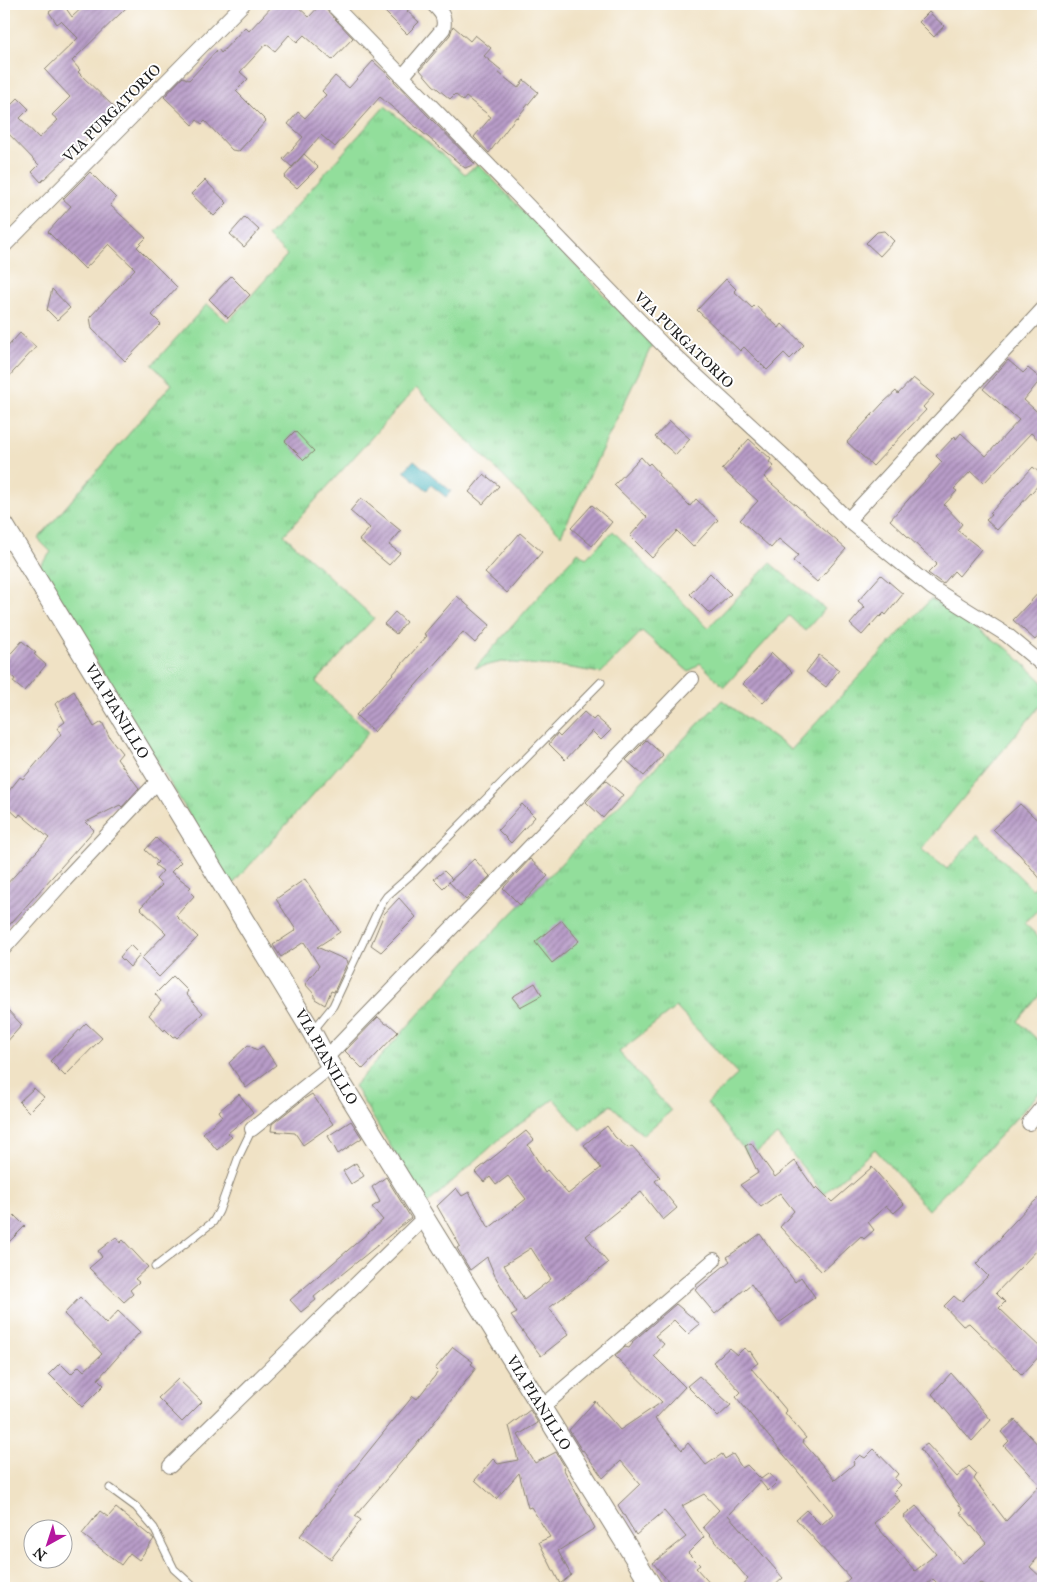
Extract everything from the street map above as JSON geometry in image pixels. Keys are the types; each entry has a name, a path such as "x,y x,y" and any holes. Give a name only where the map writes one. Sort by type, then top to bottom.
{"street":[{"name":"VIA PURGATORIO","path":"4,246 243,4"},
{"name":"VIA PURGATORIO","path":"332,4 663,345 786,458 848,520 932,588 1007,635 1043,665"},
{"path":"403,76 442,28 445,21 442,14 433,4"},
{"path":"848,520 1043,309"},
{"name":"VIA PIANILLO","path":"4,525 312,1032 328,1062 652,1588"},
{"path":"252,1129 328,1062 692,679"},
{"path":"4,948 158,780"},
{"path":"1029,1123 1043,1106"},
{"path":"170,1466 424,1218"},
{"path":"541,1408 714,1260"}],"lane":[{"path":"312,1032 333,1006 380,906 387,896 420,866 601,682"},
{"path":"155,1267 213,1222 219,1211 239,1156 252,1129"},
{"path":"110,1488 136,1507 154,1528 174,1568 195,1588"}],"green space":[{"path":"385,106 465,174 478,164 652,345 561,535 416,388 284,535 374,618 316,682 369,732 232,885 39,567 51,552 38,539 172,384 152,365 207,304 228,322 287,255 268,237"},
{"path":"613,531 708,628 770,563 825,609 805,631 789,616 724,687 700,663 689,672 642,631 601,673 565,667 502,662 475,668 578,552 586,558"},
{"path":"931,599 1008,649 1043,682 1043,702 921,849 947,869 978,835 1032,889 1043,878 1043,905 1024,923 1043,941 1043,991 1018,1021 1043,1045 1043,1089 928,1210 875,1149 824,1194 777,1135 750,1157 707,1103 738,1074 676,1007 619,1052 671,1111 643,1135 611,1105 580,1130 554,1099 502,1137 426,1205 354,1086 480,946 722,700 791,750"}],"water":[{"path":"414,460 451,491 446,497 431,485 427,490 404,471"}],"building":[{"path":"63,4 72,17 86,4 130,4 72,61 80,70 78,72 116,109 41,182 32,172 39,165 4,129 4,112 18,98 29,109 20,118 39,138 58,120 52,115 70,97 45,70 78,38 61,21 57,24 49,12"},
{"path":"274,4 295,4 309,17 321,4 353,38 332,60 304,35 297,42 289,35 275,51 266,44 240,72 248,79 236,91 266,121 239,151 232,150 205,121 202,124 197,120 193,125 164,97 183,77 189,80 218,49 221,53 245,27 249,31"},
{"path":"377,4 415,4 407,11 419,22 407,34"},
{"path":"929,12 944,26 934,37 919,22"},
{"path":"453,26 470,41 475,35 491,48 484,56 501,70 499,73 518,88 524,80 538,92 489,153 474,137 491,117 466,97 463,101 455,94 450,99 433,85 420,70 450,35"},
{"path":"373,61 475,164 465,168 380,97 335,147 321,135 292,167 283,159 303,137 288,124 298,112 305,118 326,95 322,91 335,76 349,88"},
{"path":"304,154 318,167 297,188 284,177"},
{"path":"90,172 116,198 110,205 146,238 137,247 177,287 152,315 161,324 125,361 92,329 90,317 135,269 109,244 85,269 48,232 71,206 63,199"},
{"path":"205,180 227,203 214,216 191,194"},
{"path":"245,217 259,230 244,247 230,234"},
{"path":"884,231 894,241 880,256 866,243 877,232"},
{"path":"231,276 250,295 228,318 209,299"},
{"path":"726,279 736,289 734,291 752,308 755,305 779,328 782,324 804,345 790,359 784,353 767,370 744,347 740,351 697,310"},
{"path":"52,289 70,308 57,320 47,310"},
{"path":"20,333 36,347 4,382 4,351"},
{"path":"1008,360 1023,373 1028,368 1041,379 1024,400 1043,417 1043,444 1031,433 984,483 971,471 954,489 957,491 944,505 962,524 957,530 981,549 959,576 954,571 943,584 928,573 937,564 890,520 942,462 936,456 955,436 956,439 961,433 986,456 1019,420 983,389"},
{"path":"913,378 934,395 923,407 926,410 873,466 847,442 882,404 896,391 898,394"},
{"path":"670,421 690,439 676,455 655,437"},
{"path":"295,431 314,451 304,460 285,441"},
{"path":"749,439 771,459 769,462 774,466 764,477 846,549 817,582 793,561 798,555 779,539 771,548 740,520 758,501 722,469"},
{"path":"641,457 648,465 650,463 659,473 658,475 690,506 696,499 718,520 693,547 677,531 652,558 630,536 647,517 614,485"},
{"path":"1033,467 1043,476 1043,480 997,530 986,520 992,515 990,513"},
{"path":"484,474 499,486 483,504 469,492"},
{"path":"361,498 401,531 389,545 400,553 389,565 359,540 370,528 350,511"},
{"path":"592,505 612,522 592,546 571,528"},
{"path":"520,533 542,552 507,593 485,573"},
{"path":"710,573 731,594 710,614 690,594"},
{"path":"881,575 903,594 886,615 884,613 879,616 862,635 850,624 865,607 858,601"},
{"path":"1043,588 1043,631 1035,640 1013,620"},
{"path":"457,596 490,625 475,643 463,632 374,732 356,715 427,636 424,634"},
{"path":"395,612 406,622 396,634 384,624"},
{"path":"22,641 46,665 24,691 13,682 15,679 4,669 4,661"},
{"path":"772,653 792,672 763,703 743,684"},
{"path":"819,655 839,670 826,687 806,672"},
{"path":"74,691 94,727 102,722 110,738 122,753 117,759 139,788 122,807 120,805 86,822 94,830 4,931 4,887 49,838 20,814 18,817 4,804 4,797 20,777 23,779 61,734 57,728 65,722 55,704"},
{"path":"584,712 593,720 596,717 611,730 601,740 592,731 565,760 549,744 557,734 560,737"},
{"path":"646,740 663,755 644,776 626,760"},
{"path":"606,781 623,795 603,818 586,802"},
{"path":"522,804 535,817 511,843 498,830"},
{"path":"1020,804 1043,825 1043,882 1020,855 993,829"},
{"path":"156,838 181,862 171,872 191,887 188,890 194,896 176,916 198,937 159,977 141,959 166,933 140,908 162,885 156,879 163,871 155,865 158,862 145,850"},
{"path":"474,859 490,876 466,900 449,882"},
{"path":"530,859 548,876 520,905 503,888"},
{"path":"444,871 452,879 443,888 434,879"},
{"path":"305,879 340,932 317,947 348,961 334,992 331,991 325,1005 315,999 315,995 305,984 319,966 304,942 281,957 273,945 296,930 276,899"},
{"path":"399,898 416,917 381,952 371,945 384,914"},
{"path":"562,920 579,941 552,963 535,942"},
{"path":"130,945 140,955 130,967 120,957"},
{"path":"173,976 188,991 186,994 203,1013 177,1038 173,1037 165,1029 164,1031 149,1015 161,1001 155,994"},
{"path":"535,983 542,995 520,1007 512,997"},
{"path":"4,1006 22,1025 4,1045"},
{"path":"378,1017 398,1032 363,1069 345,1051"},
{"path":"86,1023 102,1038 65,1076 50,1061"},
{"path":"248,1045 257,1050 263,1046 276,1065 246,1088 229,1063"},
{"path":"34,1088 44,1097 29,1112 19,1102"},
{"path":"239,1094 253,1112 228,1133 232,1137 217,1150 203,1133 222,1116 219,1111"},
{"path":"312,1094 333,1124 303,1145 295,1133 271,1131 272,1124"},
{"path":"351,1121 362,1138 338,1154 328,1136"},
{"path":"607,1126 615,1137 628,1148 632,1146 660,1177 655,1181 677,1208 663,1220 641,1192 586,1236 608,1263 549,1308 569,1334 541,1356 511,1316 517,1313 495,1276 487,1257 470,1270 457,1248 460,1246 437,1206 456,1188 462,1196 469,1192 489,1228 526,1199 508,1176 496,1185 490,1177 484,1182 475,1172 526,1131 534,1140 528,1145 545,1172 547,1170 568,1194 601,1168 584,1145","holes":["531,1248 551,1279 524,1300 504,1265"]},
{"path":"751,1143 775,1177 795,1161 815,1189 817,1187 832,1202 872,1167 904,1204 894,1213 886,1206 868,1222 874,1230 864,1239 861,1236 822,1272 780,1227 794,1211 780,1193 761,1207 740,1185 758,1173 745,1146"},
{"path":"356,1163 364,1176 351,1184 343,1171"},
{"path":"386,1177 411,1218 314,1297 316,1300 301,1312 290,1300 383,1220 372,1207 380,1202 372,1187"},
{"path":"1043,1194 1043,1244 996,1293 1005,1302 999,1308 1043,1350 1022,1375 969,1323 963,1326 944,1306 954,1296 961,1302 988,1276 976,1264 1027,1208"},
{"path":"4,1210 12,1217 14,1215 25,1226 4,1247"},
{"path":"760,1234 795,1282 801,1277 815,1297 779,1323 751,1284 715,1314 695,1290 730,1261 727,1257"},
{"path":"116,1237 120,1243 123,1240 148,1267 135,1279 139,1282 130,1290 133,1294 124,1302 89,1268 102,1257 98,1251"},
{"path":"80,1297 106,1324 118,1311 140,1332 98,1379 104,1385 82,1407 49,1374 60,1363 71,1374 79,1366 84,1371 102,1354 64,1314"},
{"path":"676,1304 700,1324 688,1334 674,1320 655,1336 664,1344 654,1356 685,1387 655,1419 682,1450 688,1443 706,1465 722,1454 725,1459 733,1454 742,1468 747,1465 761,1479 769,1473 777,1482 768,1491 760,1481 728,1515 783,1578 772,1588 740,1588 748,1579 703,1527 719,1510 704,1494 682,1506 704,1537 688,1553 700,1565 696,1568 714,1588 674,1588 653,1563 686,1537 664,1511 636,1535 618,1505 640,1484 621,1461 603,1478 582,1451 569,1430 595,1401 620,1430 662,1402 615,1356 625,1347 629,1348 632,1342"},
{"path":"453,1347 473,1362 471,1364 476,1368 425,1434 355,1516 361,1520 331,1559 300,1536 413,1396 417,1399 438,1372 435,1369"},
{"path":"729,1348 737,1355 744,1348 750,1351 758,1363 751,1368 787,1411 785,1413 806,1438 802,1441 835,1480 854,1464 853,1462 860,1455 865,1458 874,1449 898,1474 894,1479 901,1485 893,1493 900,1501 874,1523 915,1571 936,1554 903,1517 916,1506 963,1563 986,1543 960,1512 963,1510 920,1449 927,1444 957,1477 969,1466 977,1474 974,1479 1006,1521 1040,1485 1004,1446 1009,1441 1001,1432 1015,1420 1043,1450 1043,1551 1030,1567 1043,1579 1043,1584 1039,1588 990,1588 980,1583 974,1588 942,1588 933,1579 923,1588 839,1588 850,1578 796,1519 806,1510 821,1525 833,1514 736,1397 741,1392 713,1362"},
{"path":"951,1373 991,1420 972,1441 932,1394"},
{"path":"699,1376 731,1405 718,1417 687,1386"},
{"path":"178,1379 202,1402 182,1422 158,1398"},
{"path":"530,1410 538,1423 518,1435 535,1463 556,1452 595,1528 558,1551 571,1575 560,1584 539,1542 550,1537 531,1507 528,1508 519,1473 496,1499 475,1480 493,1459 498,1464 518,1460 509,1426"},
{"path":"116,1508 154,1539 139,1560 130,1553 121,1565 82,1534 100,1511 108,1517"}]}
